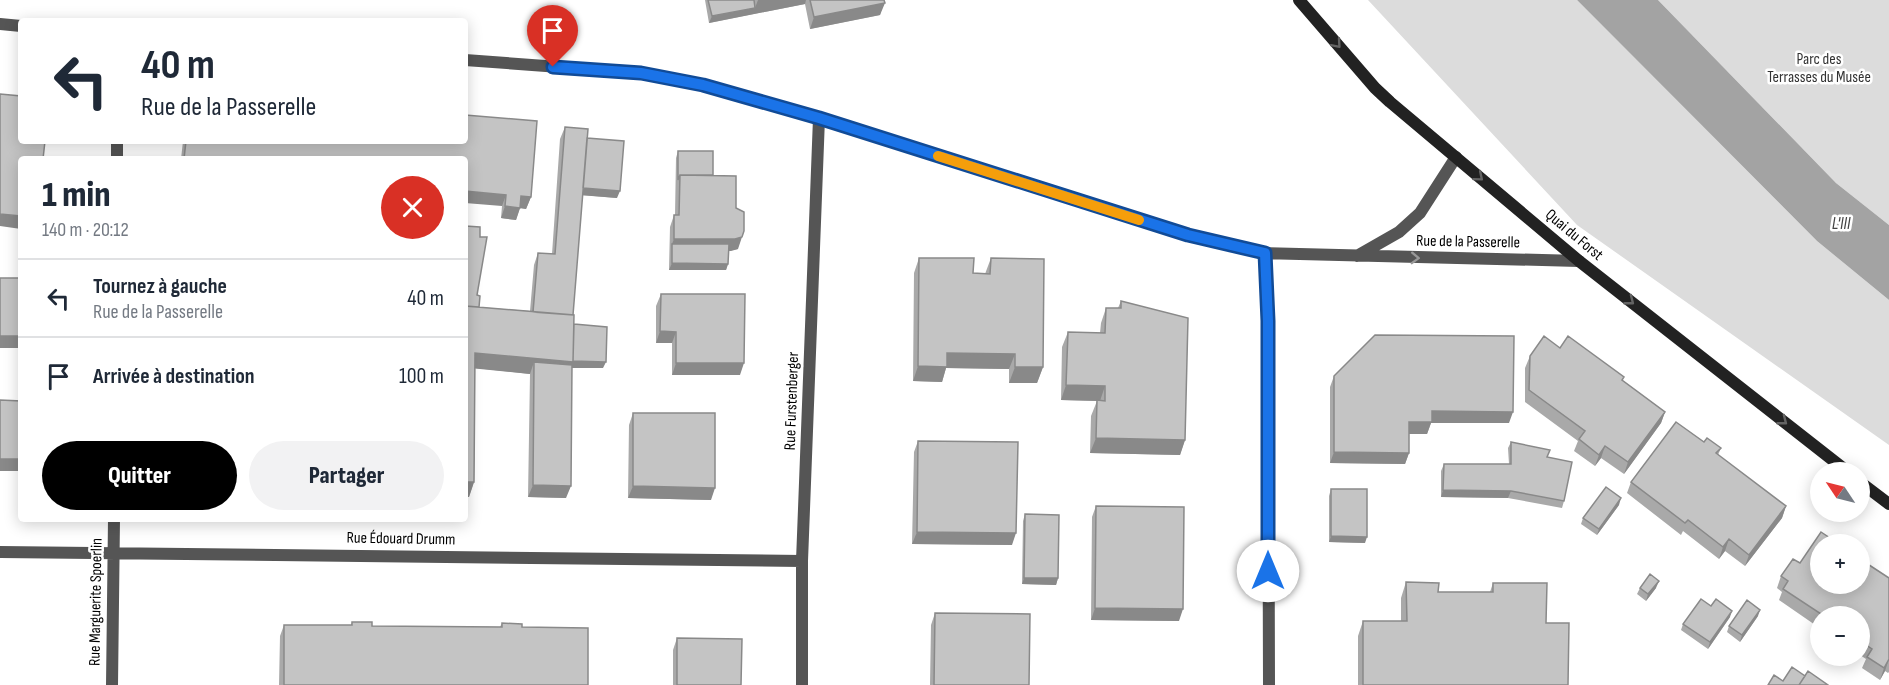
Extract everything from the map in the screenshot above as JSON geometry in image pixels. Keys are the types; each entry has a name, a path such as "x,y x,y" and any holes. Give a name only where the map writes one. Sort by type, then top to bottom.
{"street":[{"name":"Quai du Forst","path":"1299,0 1375,88 1579,261 1835,462"},
{"path":"0,24 18,26"},
{"name":"Rue de la Passerelle","path":"468,60 641,73 703,85 819,118 1188,235 1265,253 1579,261"},
{"name":"Rue Furstenberger","path":"802,685 802,561 819,118"},
{"name":"Rue de la Passerelle","path":"1356,256 1399,232 1420,213 1456,157"},
{"path":"1265,253 1268,321 1269,685"},
{"path":"1870,490 1889,504"},
{"name":"Rue Marguerite Spoerlin","path":"112,685 114,522"},
{"name":"Rue Édouard Drumm","path":"0,552 802,561"}],"green space":[{"path":"1368,0 1577,0 1817,241 1889,300 1889,445 1577,225"},
{"name":"Parc des Terrasses du Musée","path":"1658,0 1889,0 1889,225 1836,183"}],"water":[{"name":"L'Ill","path":"1577,0 1658,0 1836,183 1889,225 1889,300 1817,241"}],"building":[{"path":"708,0 754,0 755,8 712,16"},
{"path":"810,0 884,0 885,3 814,17"},
{"path":"0,94 18,96 18,144 45,144 43,156 18,156 18,216 0,214"},
{"path":"468,115 537,121 531,197 521,196 520,208 505,206 506,195 468,191 468,156 184,156 186,144 468,144"},
{"path":"565,127 588,129 573,315 533,312 538,253 555,254"},
{"path":"587,138 624,141 620,191 583,188"},
{"path":"678,151 713,151 713,175 680,175 678,180"},
{"path":"680,175 736,176 736,208 744,212 742,237 674,239 674,215 679,215"},
{"path":"468,226 480,227 480,237 487,237 477,295 480,296 479,307 468,306"},
{"path":"672,244 729,244 728,264 672,263"},
{"path":"919,258 974,258 973,273 990,274 991,258 1044,259 1043,367 1015,367 1015,354 947,353 947,367 918,366"},
{"path":"0,278 18,278 18,336 0,336"},
{"path":"661,294 745,294 744,363 676,363 676,332 660,331"},
{"path":"1121,301 1188,318 1185,440 1096,438 1097,400 1105,401 1105,386 1066,385 1068,332 1105,333 1106,308 1121,308"},
{"path":"468,306 574,315 573,362 475,353 474,482 468,482"},
{"path":"574,324 607,327 606,362 573,361"},
{"path":"1375,335 1514,336 1513,412 1432,411 1432,422 1409,422 1409,453 1334,452 1334,376"},
{"path":"1544,336 1560,348 1568,336 1624,377 1622,380 1665,412 1628,462 1605,446 1599,455 1579,439 1585,431 1529,390 1530,356"},
{"path":"534,362 572,365 571,486 533,485"},
{"path":"0,400 18,401 18,459 0,459"},
{"path":"633,413 715,413 715,488 633,486"},
{"path":"1676,422 1704,442 1707,438 1721,448 1716,453 1786,506 1749,555 1729,539 1723,547 1688,520 1685,523 1631,482"},
{"path":"918,441 1018,442 1016,533 917,532"},
{"path":"1511,442 1550,450 1547,457 1572,462 1564,501 1511,491 1443,490 1444,464 1511,464"},
{"path":"1606,487 1621,498 1599,529 1583,518"},
{"path":"1331,489 1367,489 1367,537 1331,536"},
{"path":"1096,506 1184,507 1183,609 1095,608"},
{"path":"1025,514 1059,515 1058,578 1024,578"},
{"path":"1810,548 1810,594 1870,594 1870,566 1889,578 1889,659 1884,668 1870,659 1872,649 1870,648 1870,606 1810,607 1783,589 1788,581 1781,576 1793,559 1800,563"},
{"path":"1650,574 1659,581 1648,594 1640,588"},
{"path":"1406,582 1439,583 1438,592 1493,592 1493,583 1547,583 1546,623 1569,623 1568,685 1363,685 1363,621 1407,621"},
{"path":"1701,599 1711,606 1716,599 1732,611 1710,642 1683,624"},
{"path":"1747,600 1760,610 1742,635 1729,626"},
{"path":"935,613 1030,614 1029,685 934,685"},
{"path":"352,622 372,622 372,626 502,627 502,623 522,624 522,627 588,628 588,685 284,685 284,625 352,625"},
{"path":"677,638 742,639 741,685 677,685"},
{"path":"1792,667 1805,676 1799,685 1768,685 1774,675 1783,681"},
{"path":"1808,671 1828,685 1799,685"}],"slow traffic":[{"path":"938,156 1139,220"}],"route":[{"path":"553,67 641,73 703,85 768,102 1188,235 1265,253 1268,321 1268,571"}]}
